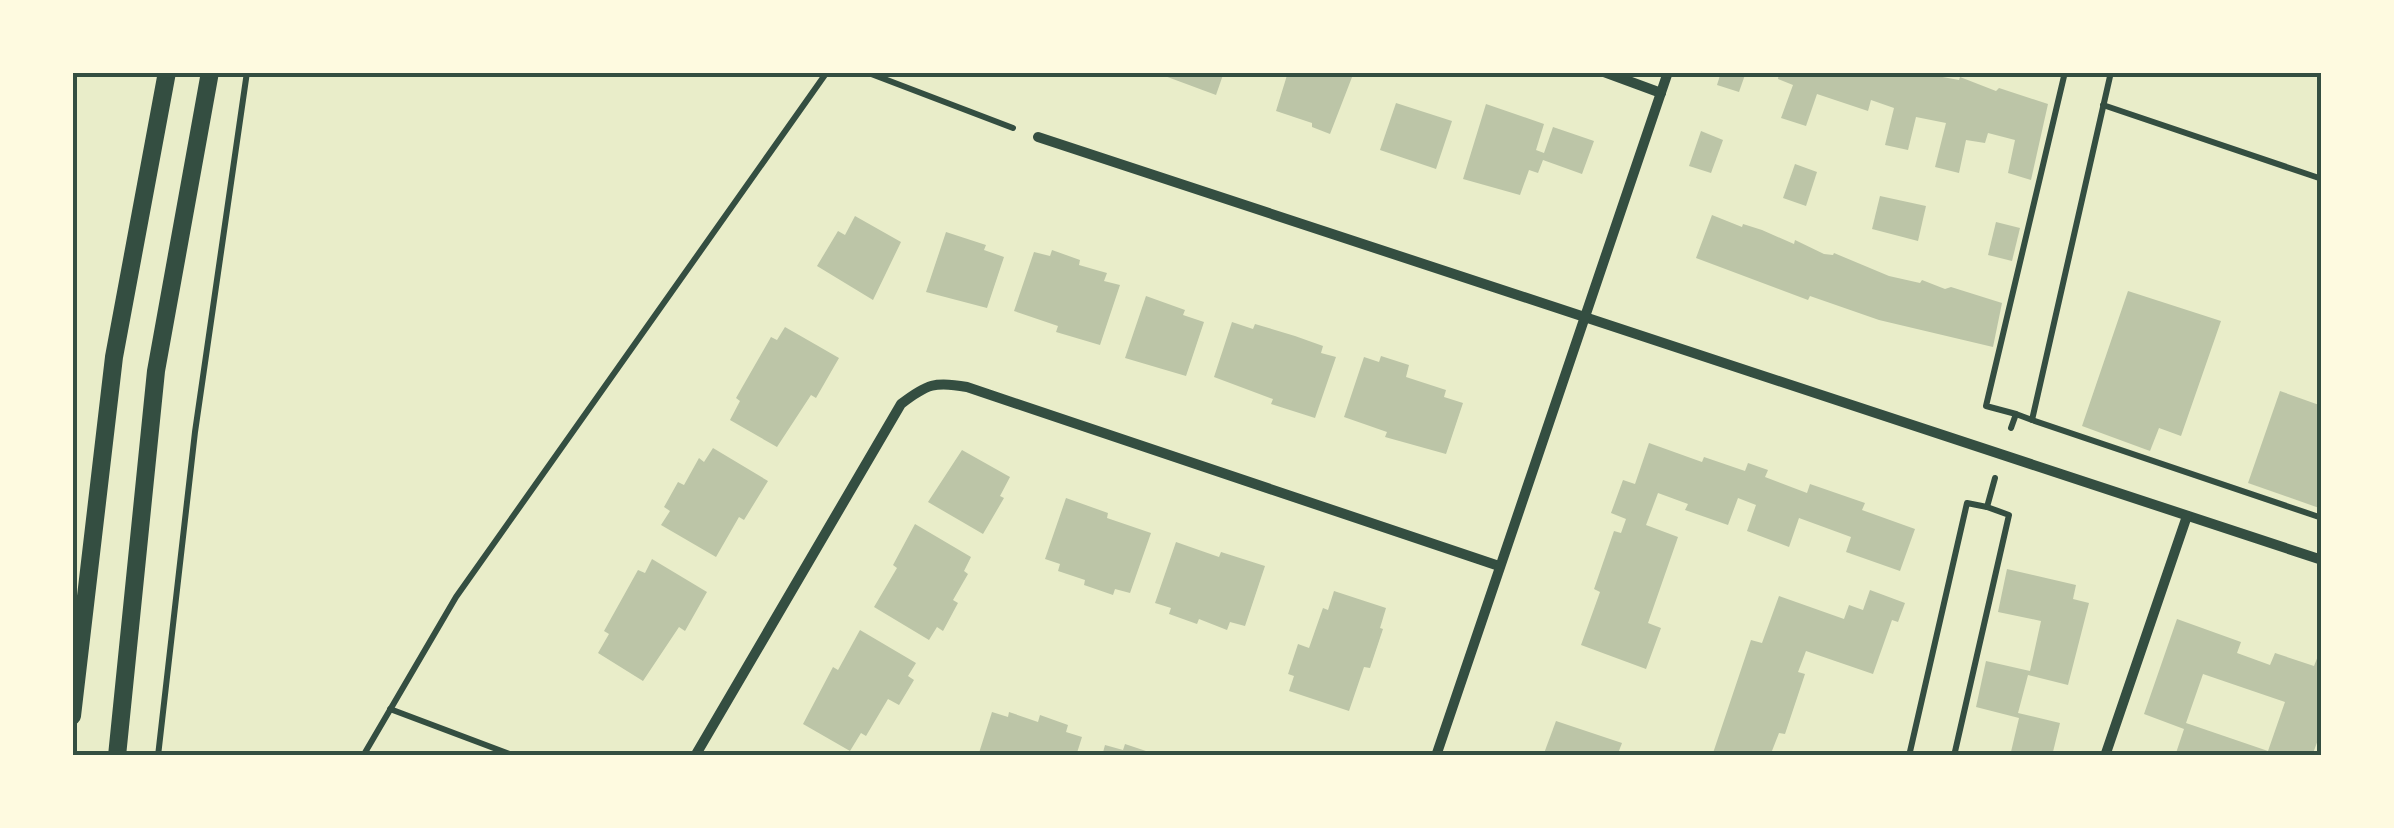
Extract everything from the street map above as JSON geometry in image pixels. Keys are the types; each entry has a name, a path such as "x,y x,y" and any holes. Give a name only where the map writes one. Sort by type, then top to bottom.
{"street":[{"path":"72,716 114,356 166,72"},
{"path":"117,756 156,372 210,72"},
{"path":"1604,72 1661,93"},
{"path":"1436,756 1668,72"},
{"path":"1038,137 2322,560"},
{"path":"696,756 901,404 919,390 940,382 966,387 1499,566"},
{"path":"2105,756 2188,516"}],"path":[{"path":"158,756 195,432 247,72"},
{"path":"363,756 456,597 827,72"},
{"path":"866,72 1038,137"},
{"path":"2065,72 1986,406 2322,518"},
{"path":"2032,420 2111,72"},
{"path":"2103,106 2322,179"},
{"path":"1986,507 2016,414"},
{"path":"1909,756 1967,503 2009,514 1954,756"},
{"path":"390,709 515,756"}],"building":[{"path":"1154,72 1224,72 1216,95"},
{"path":"1288,72 1354,72 1330,134 1312,127 1312,123 1276,111"},
{"path":"1721,72 1746,72 1739,92 1717,85"},
{"path":"1779,72 1915,72 1959,80 1960,77 2048,104 2031,180 2008,173 2015,140 1988,133 1985,143 1966,140 1959,173 1935,167 1946,123 1916,117 1908,150 1885,145 1894,108 1871,100 1868,111 1817,94 1806,126 1781,118 1793,85 1778,79"},
{"path":"1396,103 1452,121 1436,169 1380,150"},
{"path":"1486,104 1544,124 1536,150 1544,153 1553,127 1594,141 1582,174 1543,160 1538,173 1529,170 1520,195 1463,179"},
{"path":"1701,131 1723,140 1711,173 1689,166"},
{"path":"1795,164 1817,172 1806,206 1783,198"},
{"path":"1880,196 1926,206 1918,241 1872,229"},
{"path":"1712,215 1794,244 1795,240 1824,254 1834,253 1889,276 1920,283 1922,280 2002,303 1993,347 1879,320 1810,296 1808,300 1696,258"},
{"path":"855,216 901,242 873,300 817,266 838,231 845,235"},
{"path":"1996,222 2020,228 2012,261 1988,255"},
{"path":"946,232 986,245 984,250 1004,257 987,308 926,292"},
{"path":"1052,250 1080,260 1079,265 1107,273 1104,281 1120,285 1100,345 1056,332 1058,326 1014,311 1034,252 1050,256"},
{"path":"2128,291 2221,321 2181,436 2159,428 2150,451 2082,426"},
{"path":"1146,296 1185,310 1183,315 1204,322 1186,376 1125,358"},
{"path":"1232,322 1253,329 1255,324 1295,336 1323,346 1321,353 1336,357 1315,418 1271,404 1273,399 1214,377"},
{"path":"785,327 839,358 816,398 811,395 777,447 730,420 740,401 736,398 771,337 777,340"},
{"path":"1381,356 1409,365 1406,377 1446,390 1444,397 1463,403 1446,454 1385,437 1387,432 1344,417 1364,357 1379,362"},
{"path":"2280,391 2322,406 2322,509 2248,483"},
{"path":"1649,443 1702,462 1704,457 1745,471 1748,463 1768,470 1765,477 1807,493 1810,484 1865,503 1862,510 1915,529 1900,571 1846,552 1851,537 1799,518 1789,547 1747,531 1756,505 1738,498 1728,525 1685,510 1688,504 1658,493 1646,525 1678,537 1648,623 1661,628 1646,669 1581,645 1600,592 1594,589 1614,531 1621,533 1626,519 1611,513 1623,480 1635,484"},
{"path":"713,448 768,481 744,520 739,517 716,557 661,525 670,511 664,507 678,482 684,485 699,458 704,462"},
{"path":"962,450 1010,477 1000,496 1004,498 983,534 928,502"},
{"path":"1066,498 1151,533 1130,593 1115,589 1113,595 1084,585 1085,580 1058,571 1060,564 1045,559"},
{"path":"915,524 971,557 964,571 968,574 953,600 958,603 943,631 937,627 929,640 874,607 897,568 893,565"},
{"path":"1176,542 1219,557 1221,552 1265,566 1245,626 1230,622 1227,630 1199,619 1197,624 1169,614 1171,608 1155,603"},
{"path":"652,559 707,592 685,631 679,627 643,681 598,653 609,634 604,631 638,570 645,573"},
{"path":"2007,569 2076,585 2073,599 2089,603 2068,685 2028,675 2018,713 2060,723 2052,756 2010,756 2019,718 1976,707 1986,661 2030,671 2041,621 1998,612"},
{"path":"1870,590 1905,603 1898,622 1892,620 1873,674 1806,651 1798,672 1805,674 1785,734 1779,733 1770,756 1712,756 1751,640 1762,643 1779,596 1844,619 1849,605 1863,610"},
{"path":"1334,591 1386,608 1370,668 1364,667 1349,711 1289,691 1294,676 1288,674 1298,644 1309,648 1323,608 1328,610"},
{"path":"2177,619 2241,642 2237,653 2270,665 2275,653 2314,666 2322,646 2322,729 2312,756 2175,756 2184,729 2144,714","holes":["2203,674 2285,702 2268,751 2186,723"]},
{"path":"860,630 916,663 908,676 914,680 899,705 888,699 866,736 861,733 850,751 803,724 833,667 838,670"},
{"path":"992,712 1008,717 1009,712 1038,722 1040,715 1068,725 1066,732 1082,737 1076,756 978,756"},
{"path":"1556,721 1622,743 1617,756 1543,756"},
{"path":"1125,744 1158,756 1102,756 1105,745 1123,750"}]}
